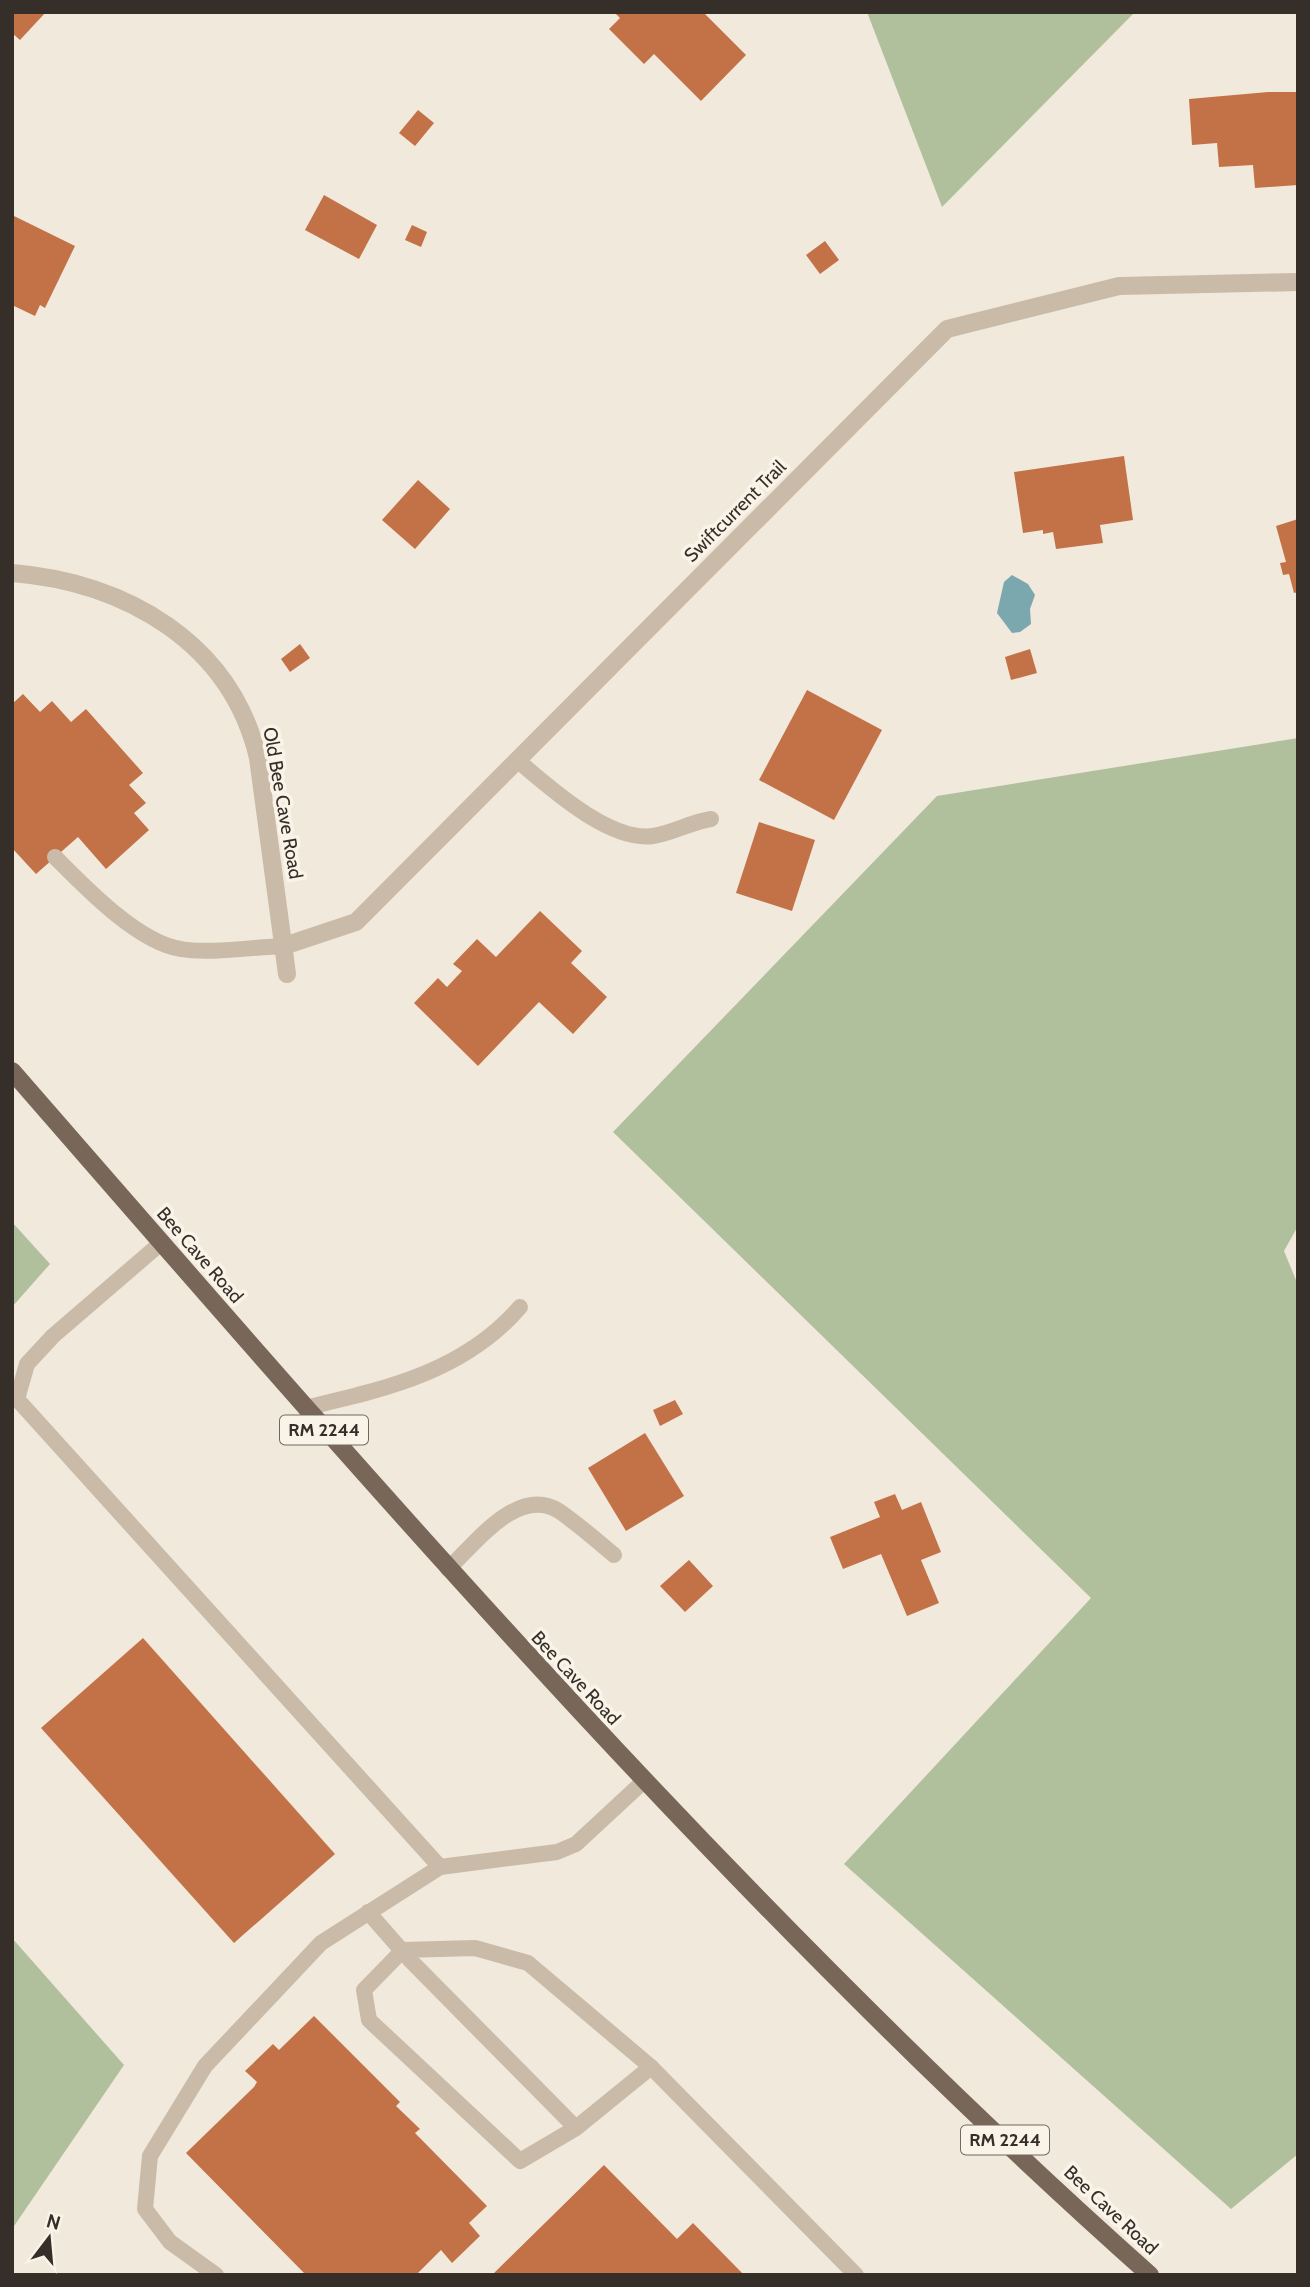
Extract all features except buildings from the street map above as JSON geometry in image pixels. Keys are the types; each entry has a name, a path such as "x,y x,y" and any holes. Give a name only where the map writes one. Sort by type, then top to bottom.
{"main road":[{"name":"Bee Cave Road","path":"12,1071 448,1569 643,1781 871,2012 1150,2275"}],"street":[{"name":"Swiftcurrent Trail","path":"284,946 356,922 947,329 1119,286 1298,282"},
{"name":"Old Bee Cave Road","path":"12,573 60,579 97,590 138,609 173,629 201,651 224,678 251,729 258,758 287,974"}],"lane":[{"path":"517,760 549,787 621,832 650,836 711,819"},
{"path":"55,857 100,902 156,941 180,949 284,946"},
{"path":"162,1242 53,1336 27,1364 17,1399 440,1867"},
{"path":"305,1408 414,1379 453,1363 504,1326 520,1307"},
{"path":"448,1569 512,1510 526,1505 539,1504 557,1510 614,1555"},
{"path":"216,2275 170,2242 145,2209 150,2157 205,2066 321,1943 368,1912 440,1867 534,1856 576,1844 643,1781"},
{"path":"368,1912 576,2128"},
{"path":"650,2067 576,2128 520,2161 369,2020 364,1990 403,1950 475,1948 528,1963 650,2067 854,2274"}],"green space":[{"path":"867,12 1135,12 942,207"},
{"path":"1298,738 1298,1226 1284,1251 1298,1285 1298,2154 1231,2209 844,1864 1091,1598 613,1132 937,796"},
{"path":"12,1222 50,1264 12,1307"},
{"path":"12,1938 124,2065 12,2229"}],"water":[{"path":"1012,575 1028,584 1035,595 1030,609 1031,624 1020,632 1012,633 997,613 1004,582"}]}
